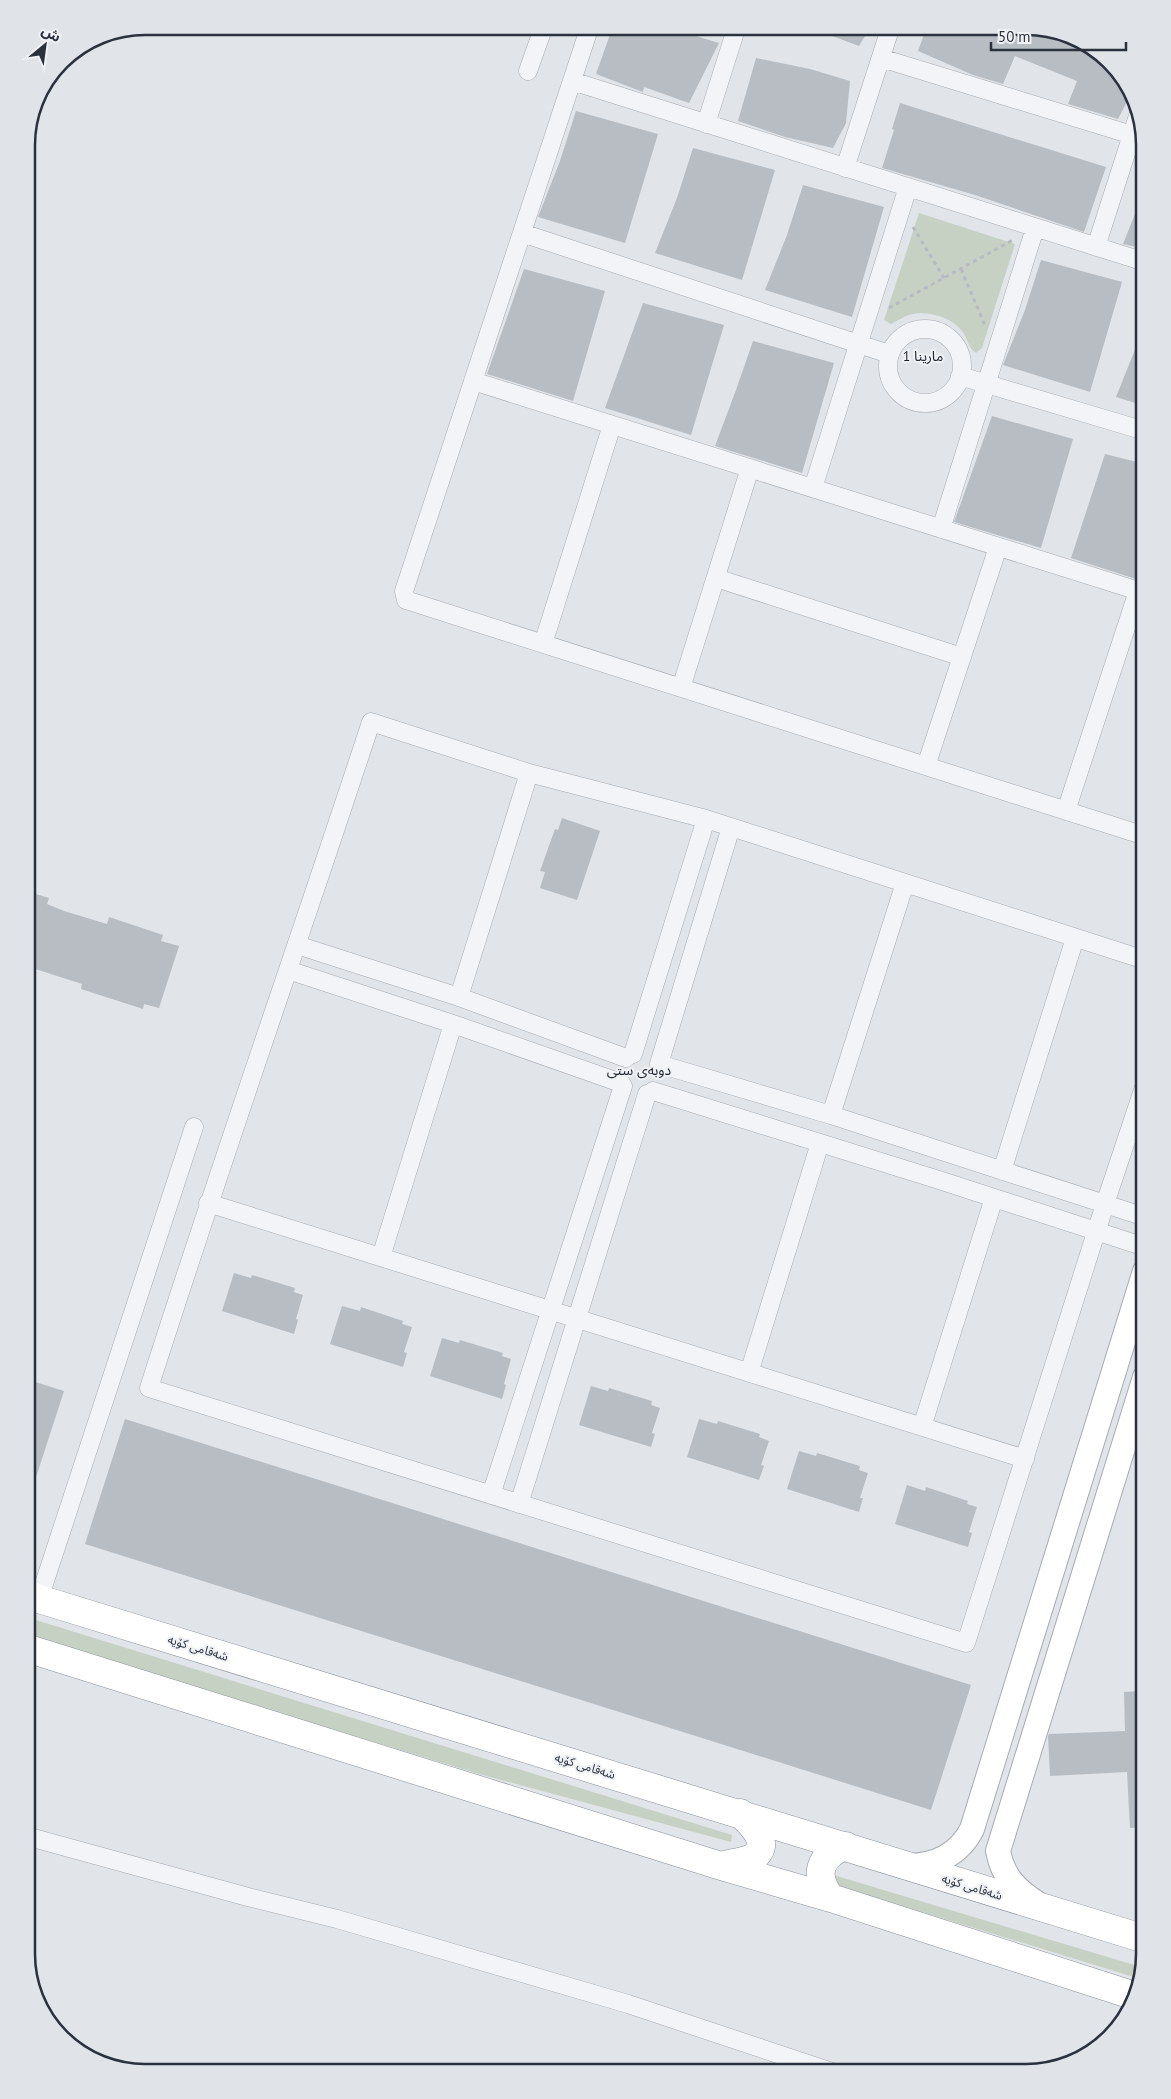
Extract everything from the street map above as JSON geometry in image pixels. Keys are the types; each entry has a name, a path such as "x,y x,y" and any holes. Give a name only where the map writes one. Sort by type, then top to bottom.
{"highway":[{"name":"شەقامی کۆیە","path":"35,1597 846,1846 902,1866 1136,1936"},
{"path":"35,1651 722,1866 831,1898 1128,1995"},
{"path":"722,1866 752,1858 759,1851 761,1842 759,1832 740,1814"},
{"path":"831,1898 820,1878 822,1867 827,1857 836,1850 846,1846"}],"street":[{"path":"528,71 541,35"},
{"path":"587,35 404,594 408,601 1136,833"},
{"path":"706,124 734,35"},
{"path":"845,168 888,35"},
{"path":"881,58 1132,135"},
{"path":"572,81 1136,259"},
{"path":"1096,247 1134,128"},
{"path":"813,488 908,187"},
{"path":"942,529 1035,228"},
{"path":"522,233 889,354"},
{"path":"918,329 931,329 943,333 953,342 959,352 962,364 960,376 955,387 947,396 925,403 913,401 902,396 894,387 889,376 887,364 889,354 896,341 906,333 918,329"},
{"path":"960,376 1136,428"},
{"path":"474,381 1136,590"},
{"path":"543,644 612,425"},
{"path":"681,688 750,468"},
{"path":"926,766 998,547"},
{"path":"716,578 962,658"},
{"path":"1066,811 1136,607"},
{"path":"1136,957 706,819 529,773 371,722 208,1203 149,1388 966,1643 1136,1111"},
{"path":"459,997 529,773"},
{"path":"491,1495 622,1084 620,1067 630,1056 706,819"},
{"path":"520,1504 576,1318 650,1093 657,1087 661,1076 659,1064 731,827"},
{"path":"831,1115 905,883"},
{"path":"1002,1171 1075,938"},
{"path":"297,945 459,997 630,1056 639,1053 650,1055 659,1064 831,1115 1136,1214"},
{"path":"288,970 453,1024 622,1084 633,1094 650,1093 820,1143 1136,1244"},
{"path":"381,1257 453,1024"},
{"path":"35,1587 194,1127"},
{"path":"750,1373 820,1143"},
{"path":"939,1180 947,1153"},
{"path":"922,1427 994,1198"},
{"path":"208,1203 1025,1459"},
{"path":"902,1866 919,1866 941,1860 957,1851 968,1837 1136,1300"},
{"path":"1048,1910 1014,1886 1004,1874 1000,1864 999,1846 1136,1406"},
{"path":"968,1837 999,1846"},
{"path":"35,1838 248,1897 337,1919 619,2001 808,2064"}],"path":[{"path":"901,209 944,278"},
{"path":"866,320 1035,228"},
{"path":"960,269 996,350"}],"green space":[{"path":"919,213 1015,244 982,348 976,353 971,348 962,331 951,321 944,318 923,313 909,315 891,324 884,320"},
{"path":"35,1620 732,1835 731,1842 479,1774 35,1638"},
{"path":"830,1874 1135,1965 1133,1977 828,1883"}],"building":[{"path":"610,35 693,35 719,43 689,103 644,87 643,92 596,74"},
{"path":"830,35 866,35 859,46"},
{"path":"924,35 1033,35 1047,37 1075,46 1098,62 1109,73 1127,101 1118,119 1068,104 1077,81 1015,56 1003,84 973,75 918,51"},
{"path":"756,58 810,69 850,81 846,123 833,148 785,137 738,121"},
{"path":"900,103 1106,167 1084,232 975,195 882,168"},
{"path":"576,111 658,134 625,243 538,217 560,161"},
{"path":"693,148 775,170 742,280 655,253 677,198"},
{"path":"803,185 884,207 852,317 765,290 787,235"},
{"path":"1136,211 1136,247 1123,244"},
{"path":"1041,260 1122,282 1090,392 1003,365 1025,310"},
{"path":"524,269 605,291 573,401 487,374"},
{"path":"643,303 724,325 691,435 605,408"},
{"path":"753,341 834,363 802,473 715,446"},
{"path":"1136,347 1136,403 1116,397"},
{"path":"992,416 1073,439 1041,548 954,522"},
{"path":"1105,454 1136,462 1136,579 1071,558"},
{"path":"562,818 600,831 577,900 540,888 545,872 540,871 555,829 558,830"},
{"path":"35,894 49,898 47,904 64,911 107,924 109,917 163,935 161,941 179,946 159,1008 144,1004 143,1009 81,989 82,984 35,969"},
{"path":"234,1273 251,1278 252,1275 295,1288 294,1292 303,1295 294,1334 222,1311"},
{"path":"342,1306 360,1311 361,1307 403,1321 402,1324 412,1327 404,1352 407,1353 403,1367 330,1344"},
{"path":"442,1338 459,1343 460,1340 503,1353 502,1356 511,1359 502,1399 430,1376"},
{"path":"35,1382 64,1391 35,1480"},
{"path":"591,1386 608,1391 609,1388 652,1401 651,1405 660,1408 652,1433 655,1434 651,1447 579,1425"},
{"path":"125,1419 971,1685 931,1810 85,1544"},
{"path":"699,1419 717,1424 718,1421 760,1434 759,1437 769,1441 761,1465 764,1466 759,1480 687,1457"},
{"path":"799,1451 816,1456 817,1453 860,1466 859,1470 868,1473 860,1498 863,1498 859,1512 787,1489"},
{"path":"907,1485 925,1491 926,1487 968,1501 967,1504 977,1507 969,1532 972,1533 968,1547 895,1524"},
{"path":"1136,1691 1136,1828 1130,1828 1127,1772 1050,1776 1048,1736 1049,1734 1125,1731 1124,1692"}],"district":[{"name":"مارینا 1","path":"923,356"},
{"name":"دوبه‌ی ستی","path":"639,1070"}]}
